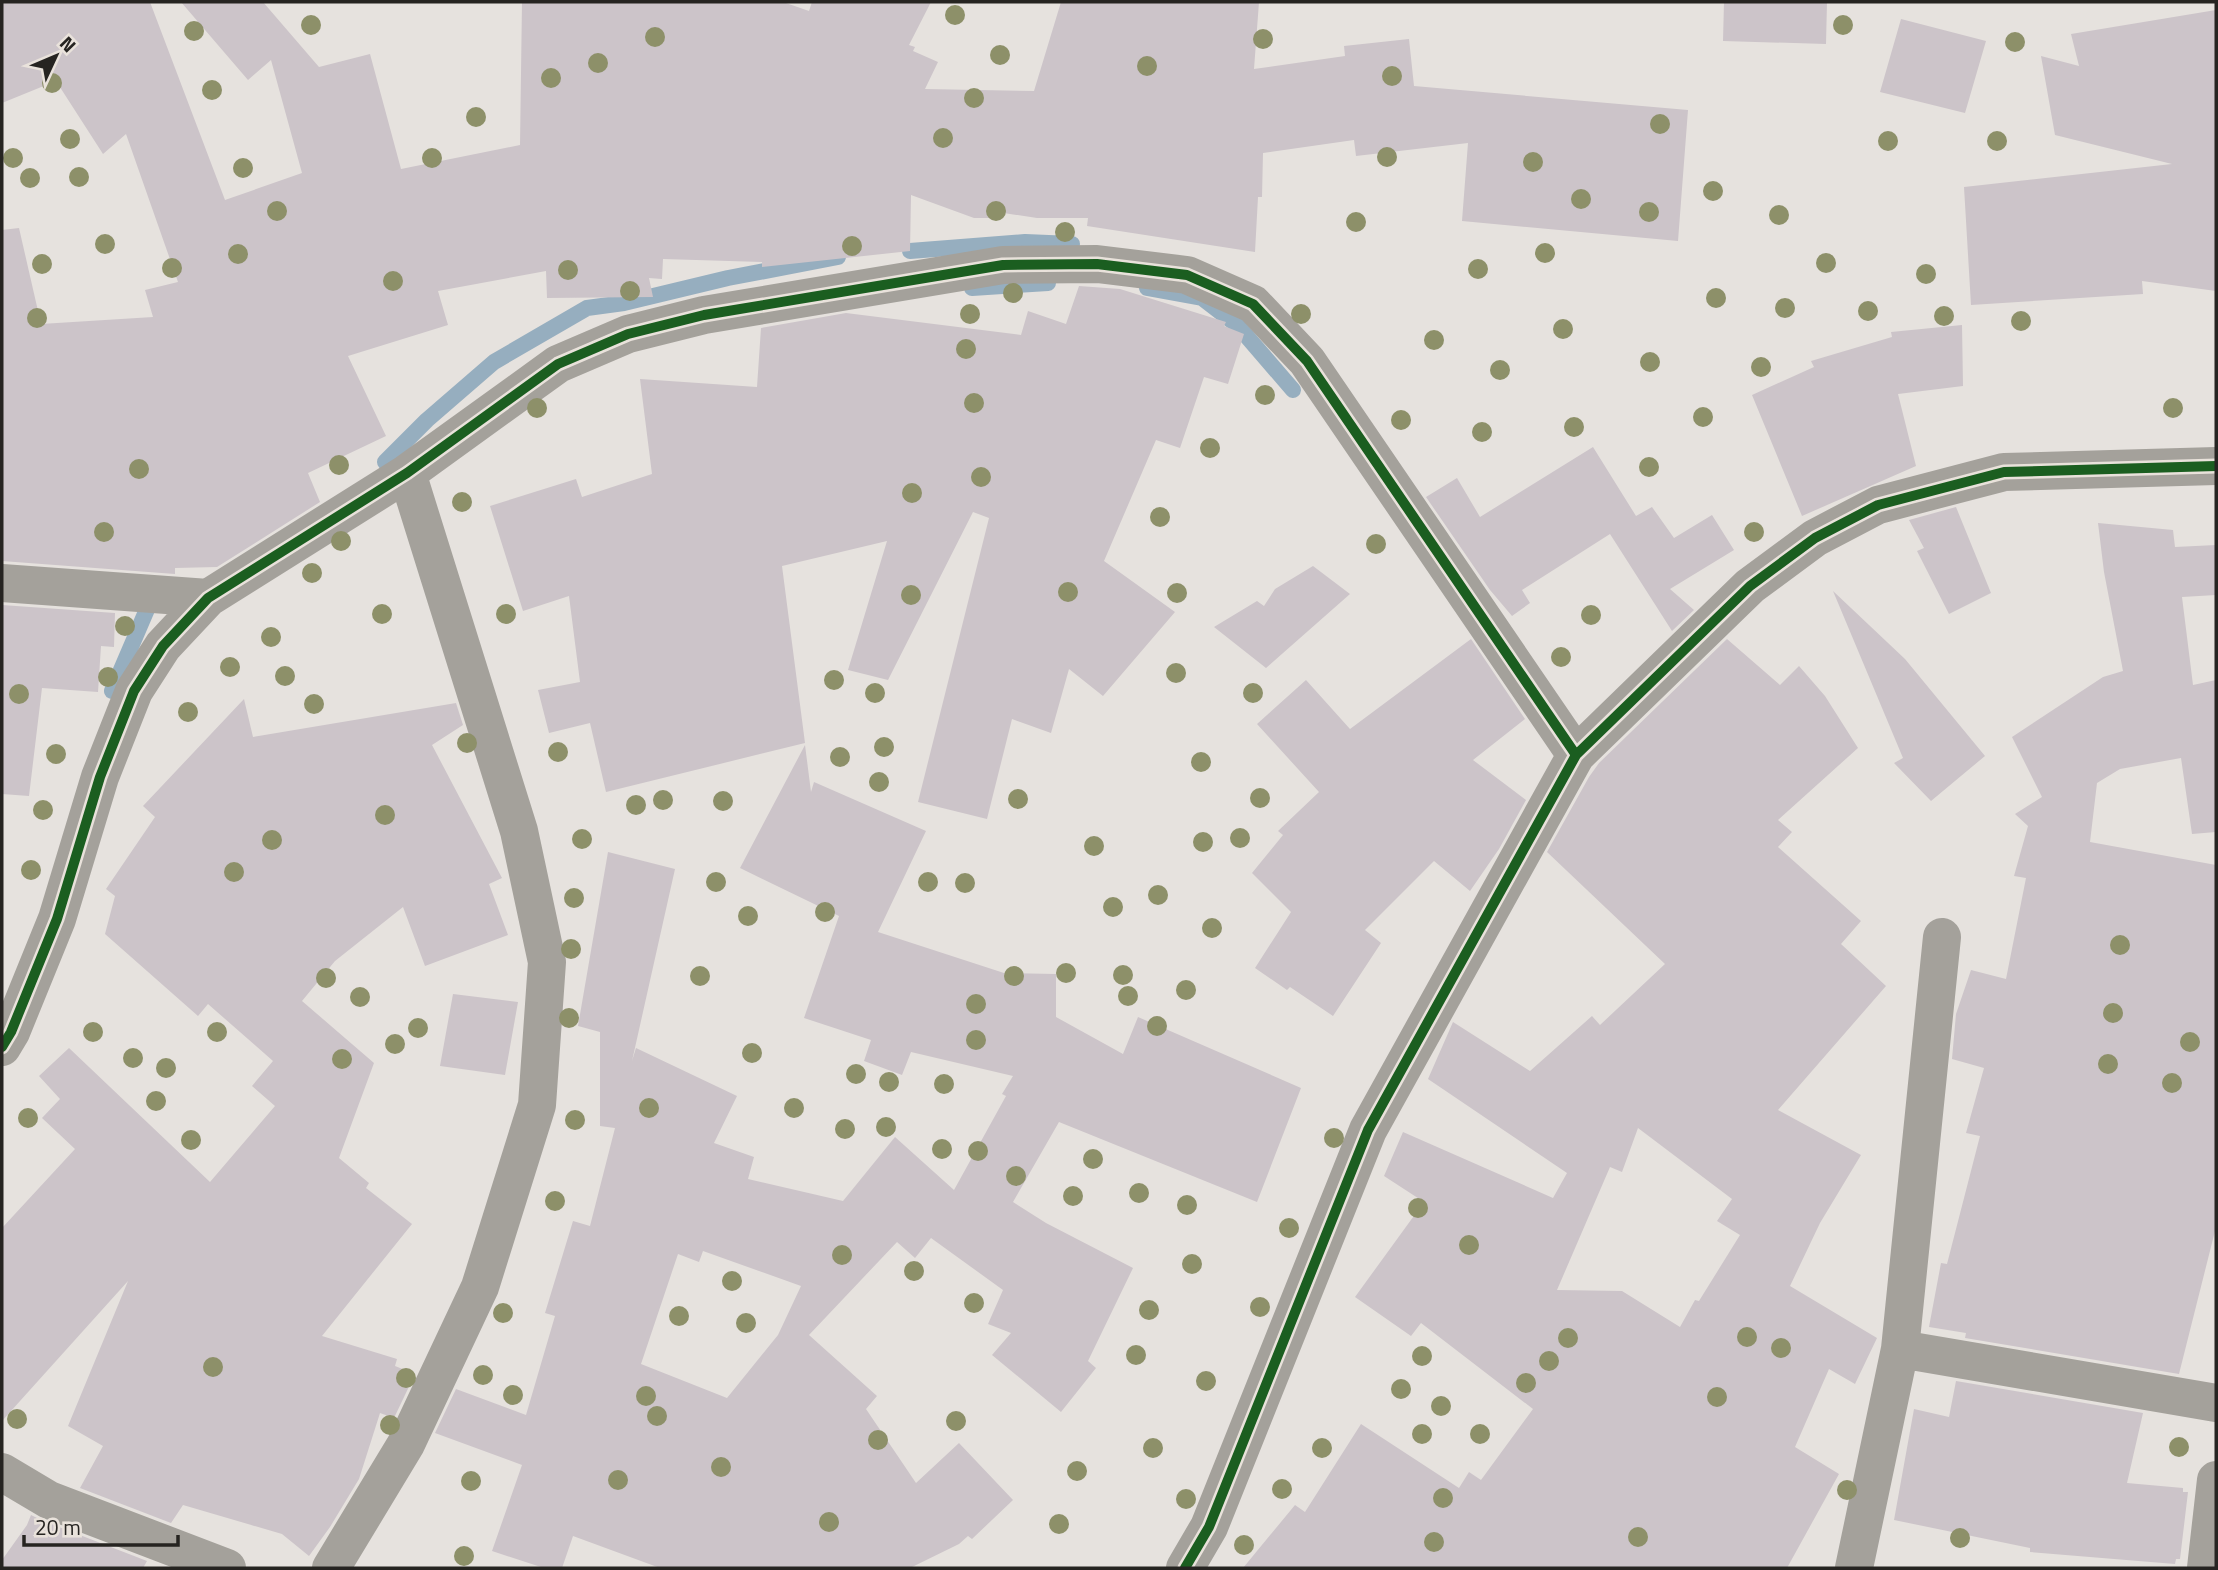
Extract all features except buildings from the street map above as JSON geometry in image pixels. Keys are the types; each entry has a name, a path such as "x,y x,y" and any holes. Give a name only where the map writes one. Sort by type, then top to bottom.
{"street":[{"path":"2,1047 11,1032 57,919 100,777 134,691 163,646 208,598 407,473 558,365 628,334 704,315 1003,265 1097,264 1187,275 1253,304 1307,361 1576,755"},
{"path":"1185,1568 1209,1527 1368,1130 1576,755 1750,586 1815,538 1878,505 2004,472 2216,466"},
{"path":"331,1568 406,1444 480,1287 537,1105 547,962 519,831 407,473"},
{"path":"2,583 208,598"},
{"path":"1854,1568 1899,1349 1942,937"},
{"path":"1899,1349 2216,1403"},
{"path":"2,1472 49,1500 227,1568"},
{"path":"2206,1568 2216,1480"}],"waterway":[{"path":"910,251 1025,242 1072,244"},
{"path":"385,462 427,420 494,362 587,308 624,303 728,278 838,257"},
{"path":"972,288 1048,283"},
{"path":"1147,288 1202,298 1237,325 1293,390"},
{"path":"112,691 154,593"}],"cycle path":[{"path":"2,1047 11,1032 57,919 100,777 134,691 163,646 208,598 407,473 558,364 628,334 704,315 1003,265 1097,264 1187,275 1253,304 1307,361 1576,755"},
{"path":"1185,1568 1209,1527 1368,1130 1576,755 1750,586 1815,538 1878,505 2004,472 2216,466"}]}
